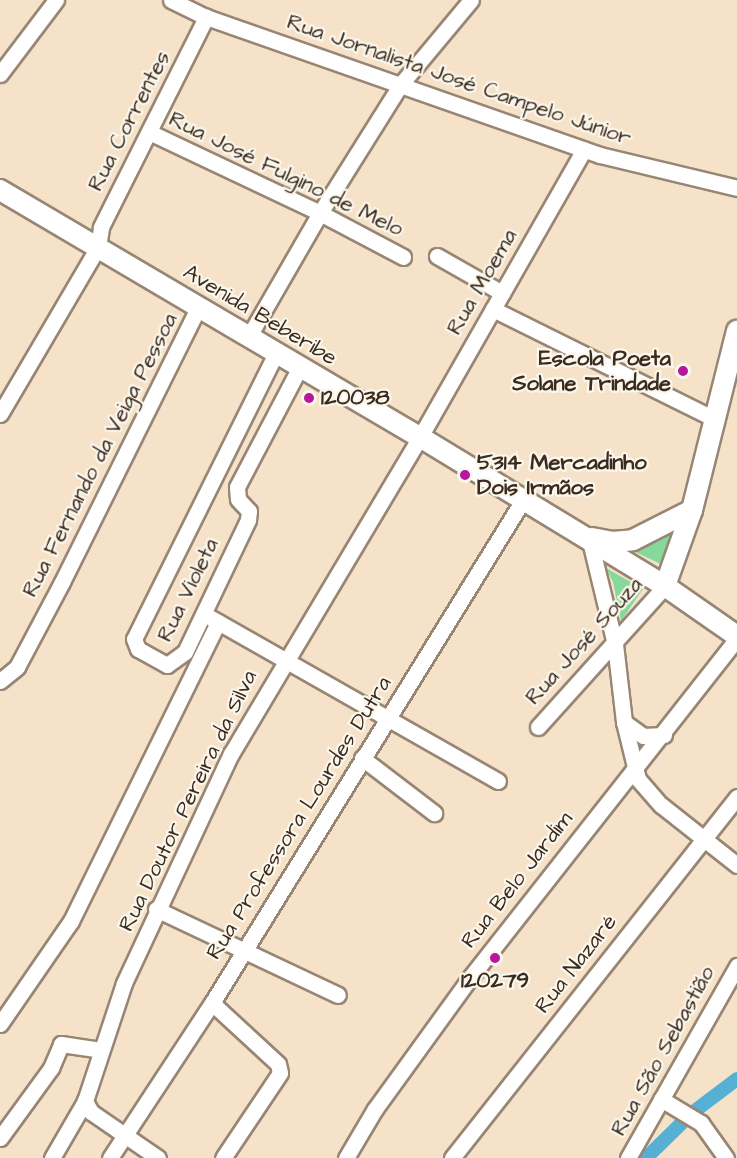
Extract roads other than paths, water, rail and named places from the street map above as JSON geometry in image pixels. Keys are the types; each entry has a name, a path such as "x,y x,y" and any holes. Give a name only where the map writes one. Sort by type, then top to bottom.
{"main road":[{"name":"Avenida Beberibe","path":"0,190 420,437 664,586 737,637"},
{"path":"664,586 692,510 737,331"},
{"path":"720,398 737,388"},
{"path":"585,538 612,542 633,540 692,510"}],"street":[{"path":"0,74 56,0"},
{"name":"Rua Jornalista José Campelo Júnior","path":"171,0 206,17 584,149 737,188"},
{"path":"249,336 320,213 401,84 471,0"},
{"name":"Rua Correntes","path":"0,414 98,247 101,227 206,17"},
{"name":"Rua José Fulgino de Melo","path":"149,132 320,213 403,257"},
{"name":"Rua Moema","path":"420,437 584,149"},
{"path":"437,256 502,293"},
{"name":"Rua Fernando da Veiga Pessoa","path":"0,681 17,667 62,582 199,306"},
{"path":"493,309 715,419"},
{"name":"Rua Violeta","path":"276,353 134,639 135,645 166,665 172,664 185,652 210,618 248,520 249,511 238,498 237,487 300,367"},
{"name":"Rua Doutor Pereira da Silva","path":"52,1158 86,1104 101,1050 156,909 231,754 283,661 420,437"},
{"name":"Rua Professora Lourdes Dutra","path":"110,1158 212,1003 523,500"},
{"path":"585,538 615,644 624,722 634,766 648,792 737,866"},
{"name":"Rua José Souza","path":"538,727 615,644 664,586"},
{"path":"0,1024 72,921 210,618"},
{"name":"Rua Violeta","path":"210,618 498,781"},
{"name":"Rua Belo Jardim","path":"346,1158 419,1045 634,766 664,735 737,637"},
{"path":"624,722 643,736 664,735"},
{"path":"362,758 434,813"},
{"name":"Rua Nazaré","path":"452,1158 737,797"},
{"path":"156,909 338,995"},
{"name":"Rua São Sebastião","path":"635,1155 661,1099 737,966"},
{"path":"212,1003 280,1068 278,1080 224,1158"},
{"path":"0,1138 51,1068 62,1044 101,1050"},
{"path":"661,1099 687,1111 701,1122 726,1158"},
{"path":"86,1104 158,1158"}],"waterway":[{"path":"646,1158 692,1113 737,1079"}],"place":[{"name":"Escola Poeta Solane Trindade","path":"683,371"},
{"name":"120038","path":"309,398"},
{"name":"5314 Mercadinho Dois Irmãos","path":"465,475"},
{"name":"120279","path":"495,958"}]}
